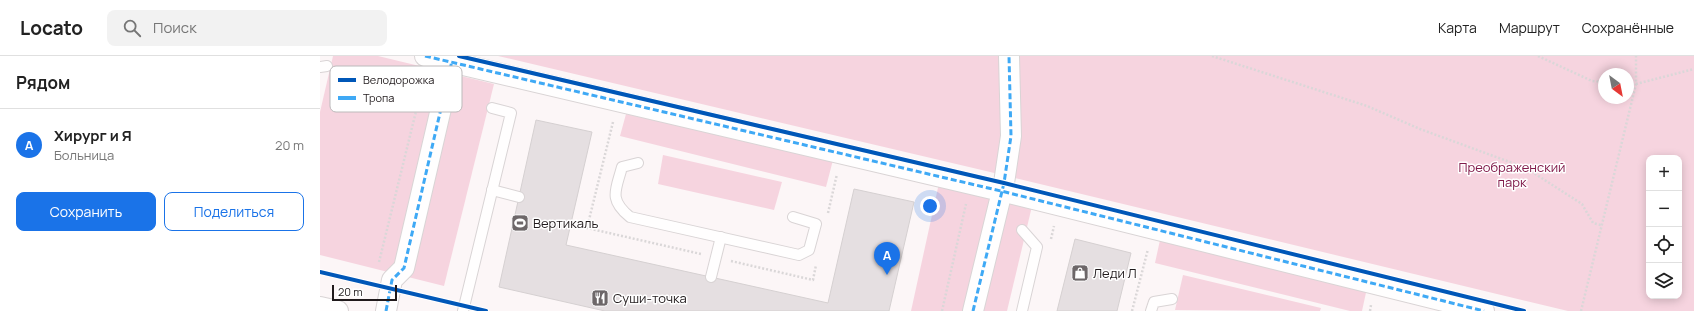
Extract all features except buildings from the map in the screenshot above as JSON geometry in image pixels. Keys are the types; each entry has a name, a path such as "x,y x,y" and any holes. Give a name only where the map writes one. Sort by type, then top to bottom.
{"street":[{"path":"973,311 1001,191 1011,136 1009,56"},
{"path":"428,57 452,61 1001,191 1484,311"},
{"path":"451,66 452,61"},
{"path":"386,311 392,280 404,268 440,112"},
{"path":"320,307 338,311"}],"lane":[{"path":"463,311 511,113 492,108"},
{"path":"638,163 622,167 615,195 619,208 630,217 799,256 809,250 816,224 793,216"},
{"path":"492,190 519,197"},
{"path":"1022,230 1037,247 1022,311"},
{"path":"712,278 721,237"},
{"path":"1151,311 1154,302 1172,299"}],"path":[{"path":"1212,56 1367,106 1420,129 1526,168 1582,204 1594,223 1601,225"},
{"path":"1538,56 1592,81 1598,82"},
{"path":"1581,311 1636,84 1636,56"},
{"path":"1636,84 1694,69"},
{"path":"378,269 415,112"},
{"path":"942,311 971,184"},
{"path":"1132,311 1153,228"}],"green space":[{"path":"333,56 378,56 419,66 331,66"},
{"name":"Преображенский парк","path":"498,56 1694,56 1694,311 1568,311 986,171"},
{"path":"330,69 330,112 462,112 462,76 494,84 444,286 320,255 320,112"},
{"path":"626,114 833,160 826,187 620,136"},
{"path":"663,155 782,182 774,210 658,184"},
{"path":"939,183 1033,202 1007,311 911,311"},
{"path":"1160,240 1367,288 1362,311 1350,311 1155,263"},
{"path":"1183,275 1321,308 1320,311 1175,310"}],"marked path":[{"path":"425,56 1001,191 1484,311"},
{"path":"973,311 1004,183 1011,136 1009,56"},
{"path":"451,66 452,61"},
{"path":"386,311 392,280 404,268 440,112"}],"cycle path":[{"path":"459,56 1004,183 1524,311"},
{"path":"320,272 486,311"}],"place":[{"name":"Вертикаль","path":"520,223"},
{"name":"Леди Л","path":"1080,273"},
{"name":"Хирург и Я","path":"887,275"},
{"name":"Суши-точка","path":"600,298"}]}
